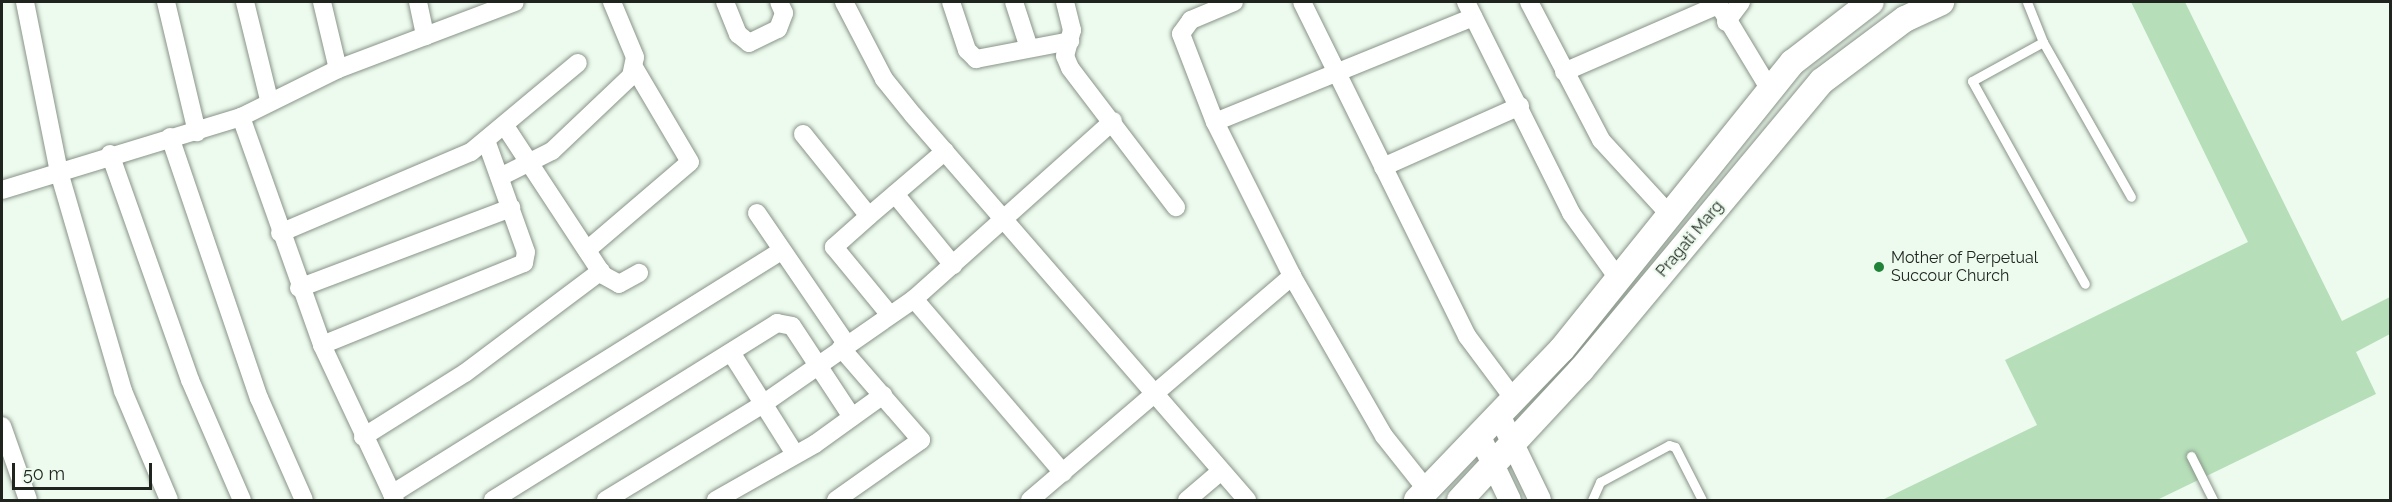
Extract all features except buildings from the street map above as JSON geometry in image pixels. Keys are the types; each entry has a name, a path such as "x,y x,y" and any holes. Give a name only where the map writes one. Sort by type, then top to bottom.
{"main road":[{"name":"Pragati Marg","path":"1422,495 1506,407 1620,281 1670,214 1793,62 1871,2"},
{"name":"Pragati Marg","path":"1460,501 1581,370 1822,81 1905,19 1941,2"}],"street":[{"path":"25,2 59,172 123,391 169,501"},
{"path":"166,2 197,132"},
{"path":"245,2 269,100"},
{"path":"322,2 338,69"},
{"path":"418,2 425,36"},
{"path":"2,190 110,154 197,132 241,117 269,100 338,69 515,2"},
{"path":"587,250 689,166 635,69 635,57 612,2"},
{"path":"725,2 738,34 749,43 778,28 784,13 779,2"},
{"path":"844,2 884,79 1155,390 1220,472 1247,501"},
{"path":"951,2 970,56 1070,41"},
{"path":"1014,2 1029,48"},
{"path":"1065,2 1070,41 1065,56 1070,68 1113,121 1176,207"},
{"path":"1234,2 1191,20 1181,34 1215,122 1292,276 1384,436 1422,495"},
{"path":"1302,2 1467,336 1506,407 1512,443 1540,501"},
{"path":"1529,2 1601,140 1670,214"},
{"path":"1726,22 1741,2"},
{"path":"1564,72 1718,3 1726,22 1770,90"},
{"path":"1215,122 1338,72 1470,9 1571,213 1620,281"},
{"path":"280,233 487,143 578,63"},
{"path":"500,177 532,164 570,136 635,69"},
{"path":"1383,167 1520,106"},
{"path":"241,117 299,288 363,437 393,497 781,251"},
{"path":"606,501 763,404 914,299 1008,220 1113,121"},
{"path":"505,126 601,271 619,284 639,273"},
{"path":"803,134 869,216"},
{"path":"170,137 259,398 304,501"},
{"path":"322,345 517,270 526,252 487,143"},
{"path":"890,315 834,247 945,151"},
{"path":"110,154 190,380 242,501"},
{"path":"895,194 953,265"},
{"path":"299,288 511,208"},
{"path":"757,213 844,346 918,435 920,444 836,501"},
{"path":"363,437 465,373 601,271"},
{"path":"1030,501 1155,390 1292,276"},
{"path":"914,299 1063,473"},
{"path":"493,501 784,321 852,417"},
{"path":"732,354 795,454"},
{"path":"716,501 795,454 883,395"},
{"path":"2,426 6,454 28,501"},
{"path":"1479,435 1510,501"},
{"path":"1187,501 1220,472"}],"lane":[{"path":"2027,2 2043,42 2131,197"},
{"path":"2043,42 1972,81 2085,284"},
{"path":"1592,501 1600,482 1669,445 1675,447 1702,501"},
{"path":"2191,456 2213,501"}],"green space":[{"path":"2131,2 2185,2 2342,321 2390,297 2390,334 2356,352 2376,394 2157,500 1882,500 2037,425 2005,360 2248,242"}],"place":[{"name":"Mother of Perpetual Succour Church","path":"1879,267"}]}
